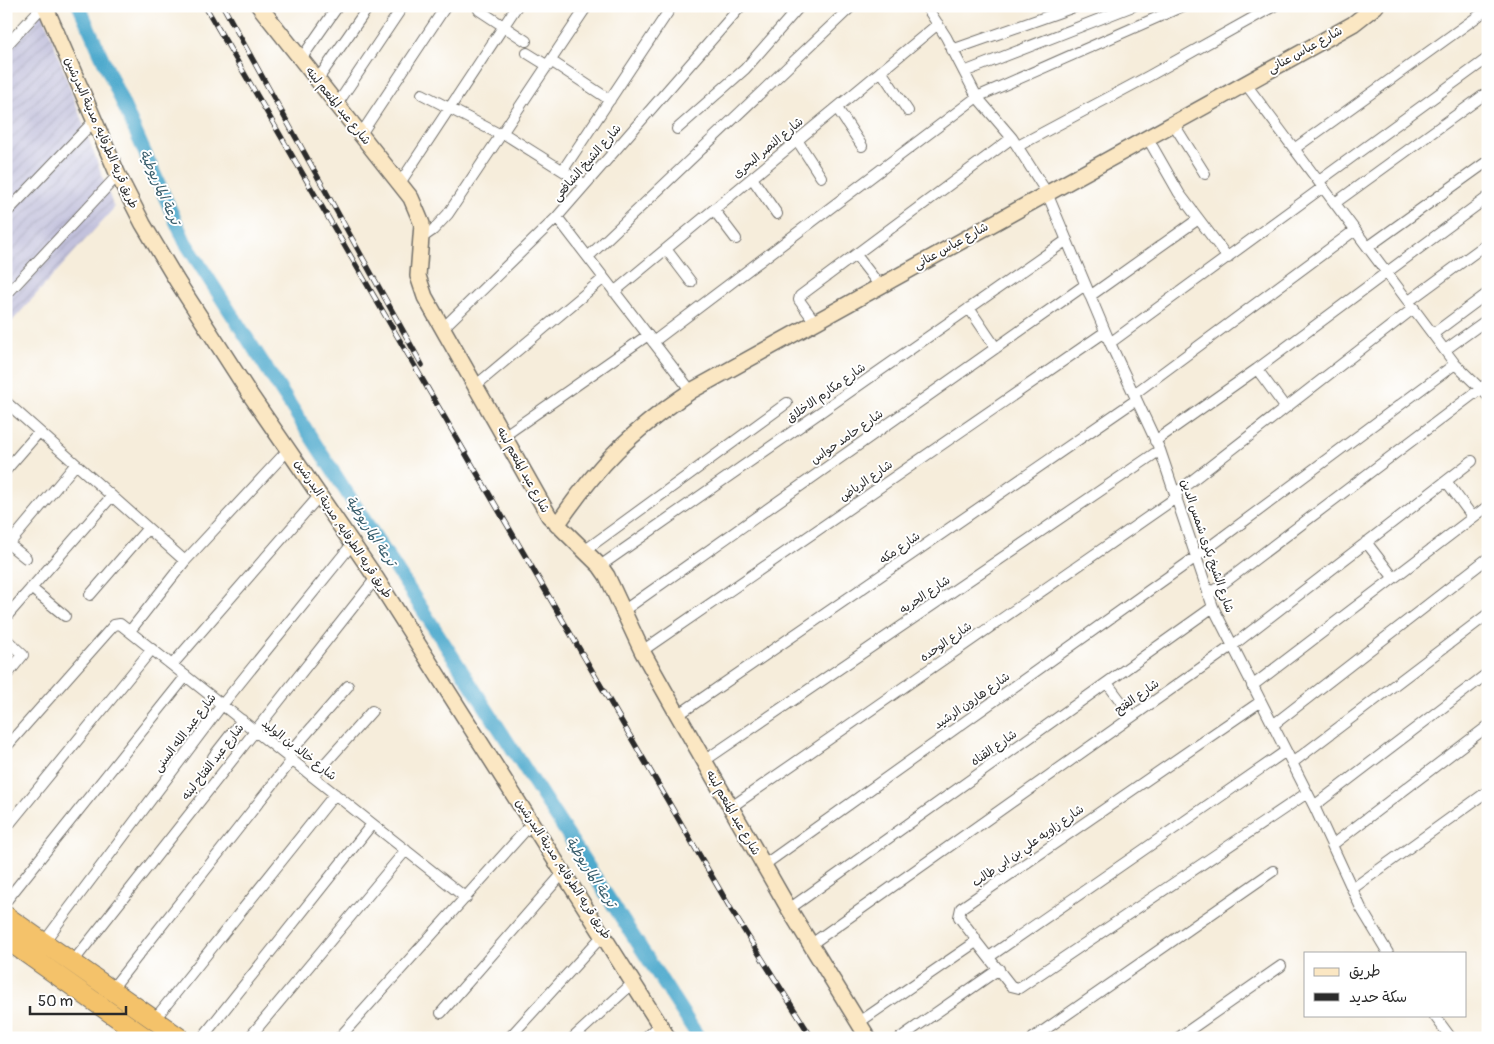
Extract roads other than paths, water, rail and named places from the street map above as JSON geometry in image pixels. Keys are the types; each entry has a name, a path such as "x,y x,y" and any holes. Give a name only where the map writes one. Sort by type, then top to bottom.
{"highway":[{"path":"6,916 180,1038"},
{"path":"6,940 146,1038"}],"main road":[{"name":"طريق قريه الطرفايه, مدينة البدرشين","path":"44,6 118,175 143,224 177,281 376,578 533,822 668,1038"},
{"name":"شارع عبد المنعم لبنه","path":"259,6 338,103 400,183 419,212 422,237 418,264 420,287 542,506 557,525 600,566 614,588 642,651 730,808 789,910 868,1038"},
{"name":"شارع عباس عنانى","path":"557,525 585,484 617,448 653,416 691,391 1353,24 1376,6"}],"street":[{"path":"6,46 44,6"},
{"path":"301,59 338,6"},
{"path":"318,79 369,6"},
{"path":"338,103 404,6"},
{"path":"361,134 446,6"},
{"path":"400,183 517,6"},
{"path":"422,237 433,230 448,214 587,6"},
{"path":"562,170 672,6"},
{"name":"شارع الشيخ الشافعى","path":"443,328 557,217 741,6"},
{"path":"677,129 745,69 800,6"},
{"path":"588,257 852,6"},
{"name":"شارع الشيخ بكرى شمس الدين","path":"926,6 938,24 977,97 1015,142 1047,193 1105,332 1158,445 1213,607 1314,806 1352,889 1374,932 1387,952"},
{"path":"952,50 1077,6"},
{"path":"964,72 1133,6"},
{"path":"504,436 651,338 977,97 1183,6"},
{"path":"815,322 799,297 1015,142 1149,76 1274,6"},
{"path":"1294,149 1488,9"},
{"path":"479,10 526,41"},
{"name":"شارع النصر البحرى","path":"614,292 938,24"},
{"path":"527,53 550,64 610,100"},
{"path":"1110,343 1228,258 1321,184 1488,58"},
{"path":"881,71 908,111"},
{"path":"1208,595 1485,389 1455,364 1245,83"},
{"path":"1335,203 1488,92"},
{"path":"422,94 502,134 584,184"},
{"path":"837,108 862,146"},
{"path":"6,213 95,120"},
{"path":"1173,123 1205,174"},
{"path":"1147,137 1170,180 1197,220 1228,258"},
{"path":"797,140 821,177"},
{"path":"1368,247 1488,161"},
{"path":"6,295 118,175"},
{"path":"752,178 777,214"},
{"path":"1386,271 1488,197"},
{"path":"714,210 736,240"},
{"path":"557,217 691,391"},
{"path":"1090,296 1197,220"},
{"name":"شارع مكه","path":"678,715 1135,397 1355,230"},
{"name":"شارع مكارم الاخلاق","path":"600,566 1067,240"},
{"name":"شارع الوحده","path":"730,808 1176,495 1488,243"},
{"path":"666,249 691,282"},
{"path":"856,255 880,286"},
{"name":"شارع الحريه","path":"704,761 1158,445 1386,271"},
{"path":"476,386 604,278"},
{"name":"شارع حامد حواس","path":"623,611 1086,285"},
{"path":"1433,334 1488,293"},
{"path":"969,308 996,348"},
{"path":"1445,350 1488,319"},
{"name":"شارع الرياض","path":"642,651 1105,332"},
{"name":"شارع هارون الرشيد","path":"764,865 1196,557 1455,364"},
{"path":"1257,369 1285,407"},
{"path":"6,402 186,561"},
{"path":"584,551 787,403"},
{"path":"6,470 39,432"},
{"path":"130,631 186,561 288,449"},
{"name":"شارع الفتح","path":"810,945 1131,715 1232,646 1472,461"},
{"path":"26,558 6,542 14,538 76,464"},
{"path":"1446,481 1472,516"},
{"path":"172,664 320,495"},
{"path":"6,617 112,496"},
{"path":"1252,686 1472,516 1488,506"},
{"path":"90,595 148,528"},
{"path":"1366,542 1393,577"},
{"name":"شارع عبد الله السنى","path":"44,942 222,705 353,543"},
{"path":"1272,725 1488,558"},
{"name":"شارع عبد الفتاح لبنه","path":"72,962 376,578"},
{"path":"31,588 65,616"},
{"name":"شارع القناه","path":"789,910 1213,607"},
{"path":"1292,763 1488,614"},
{"name":"شارع خالد بن الوليد","path":"6,747 117,624 130,631 466,898"},
{"path":"6,640 23,655 6,676"},
{"path":"6,828 152,649"},
{"path":"1314,806 1488,673"},
{"path":"6,901 186,676"},
{"path":"1107,683 1131,715"},
{"path":"111,990 289,758 348,686"},
{"name":"شارع زاويه علي بن ابى طالب","path":"975,940 959,917 958,910 1260,702"},
{"path":"313,777 372,711"},
{"path":"214,757 242,720"},
{"path":"1332,845 1488,726"},
{"path":"989,957 1286,751"},
{"path":"1352,889 1488,791"},
{"path":"858,1023 973,944 975,940 1012,986 1019,988 1307,792"},
{"path":"154,1020 335,794"},
{"path":"339,1038 533,822"},
{"path":"202,1038 372,824"},
{"path":"249,1038 406,850"},
{"path":"1033,1038 1273,871"},
{"path":"441,1013 564,872"},
{"path":"509,1038 604,934"},
{"path":"1178,1038 1281,966"},
{"path":"900,1038 999,969"},
{"path":"573,1038 634,982"},
{"path":"1435,1016 1451,1038"},
{"path":"645,1038 660,1024"}],"waterway":[{"name":"ترعة الماريوطية","path":"79,6 185,242 699,1038"}],"railway":[{"path":"205,6 732,911 812,1038"},
{"path":"223,6 422,365"}]}
